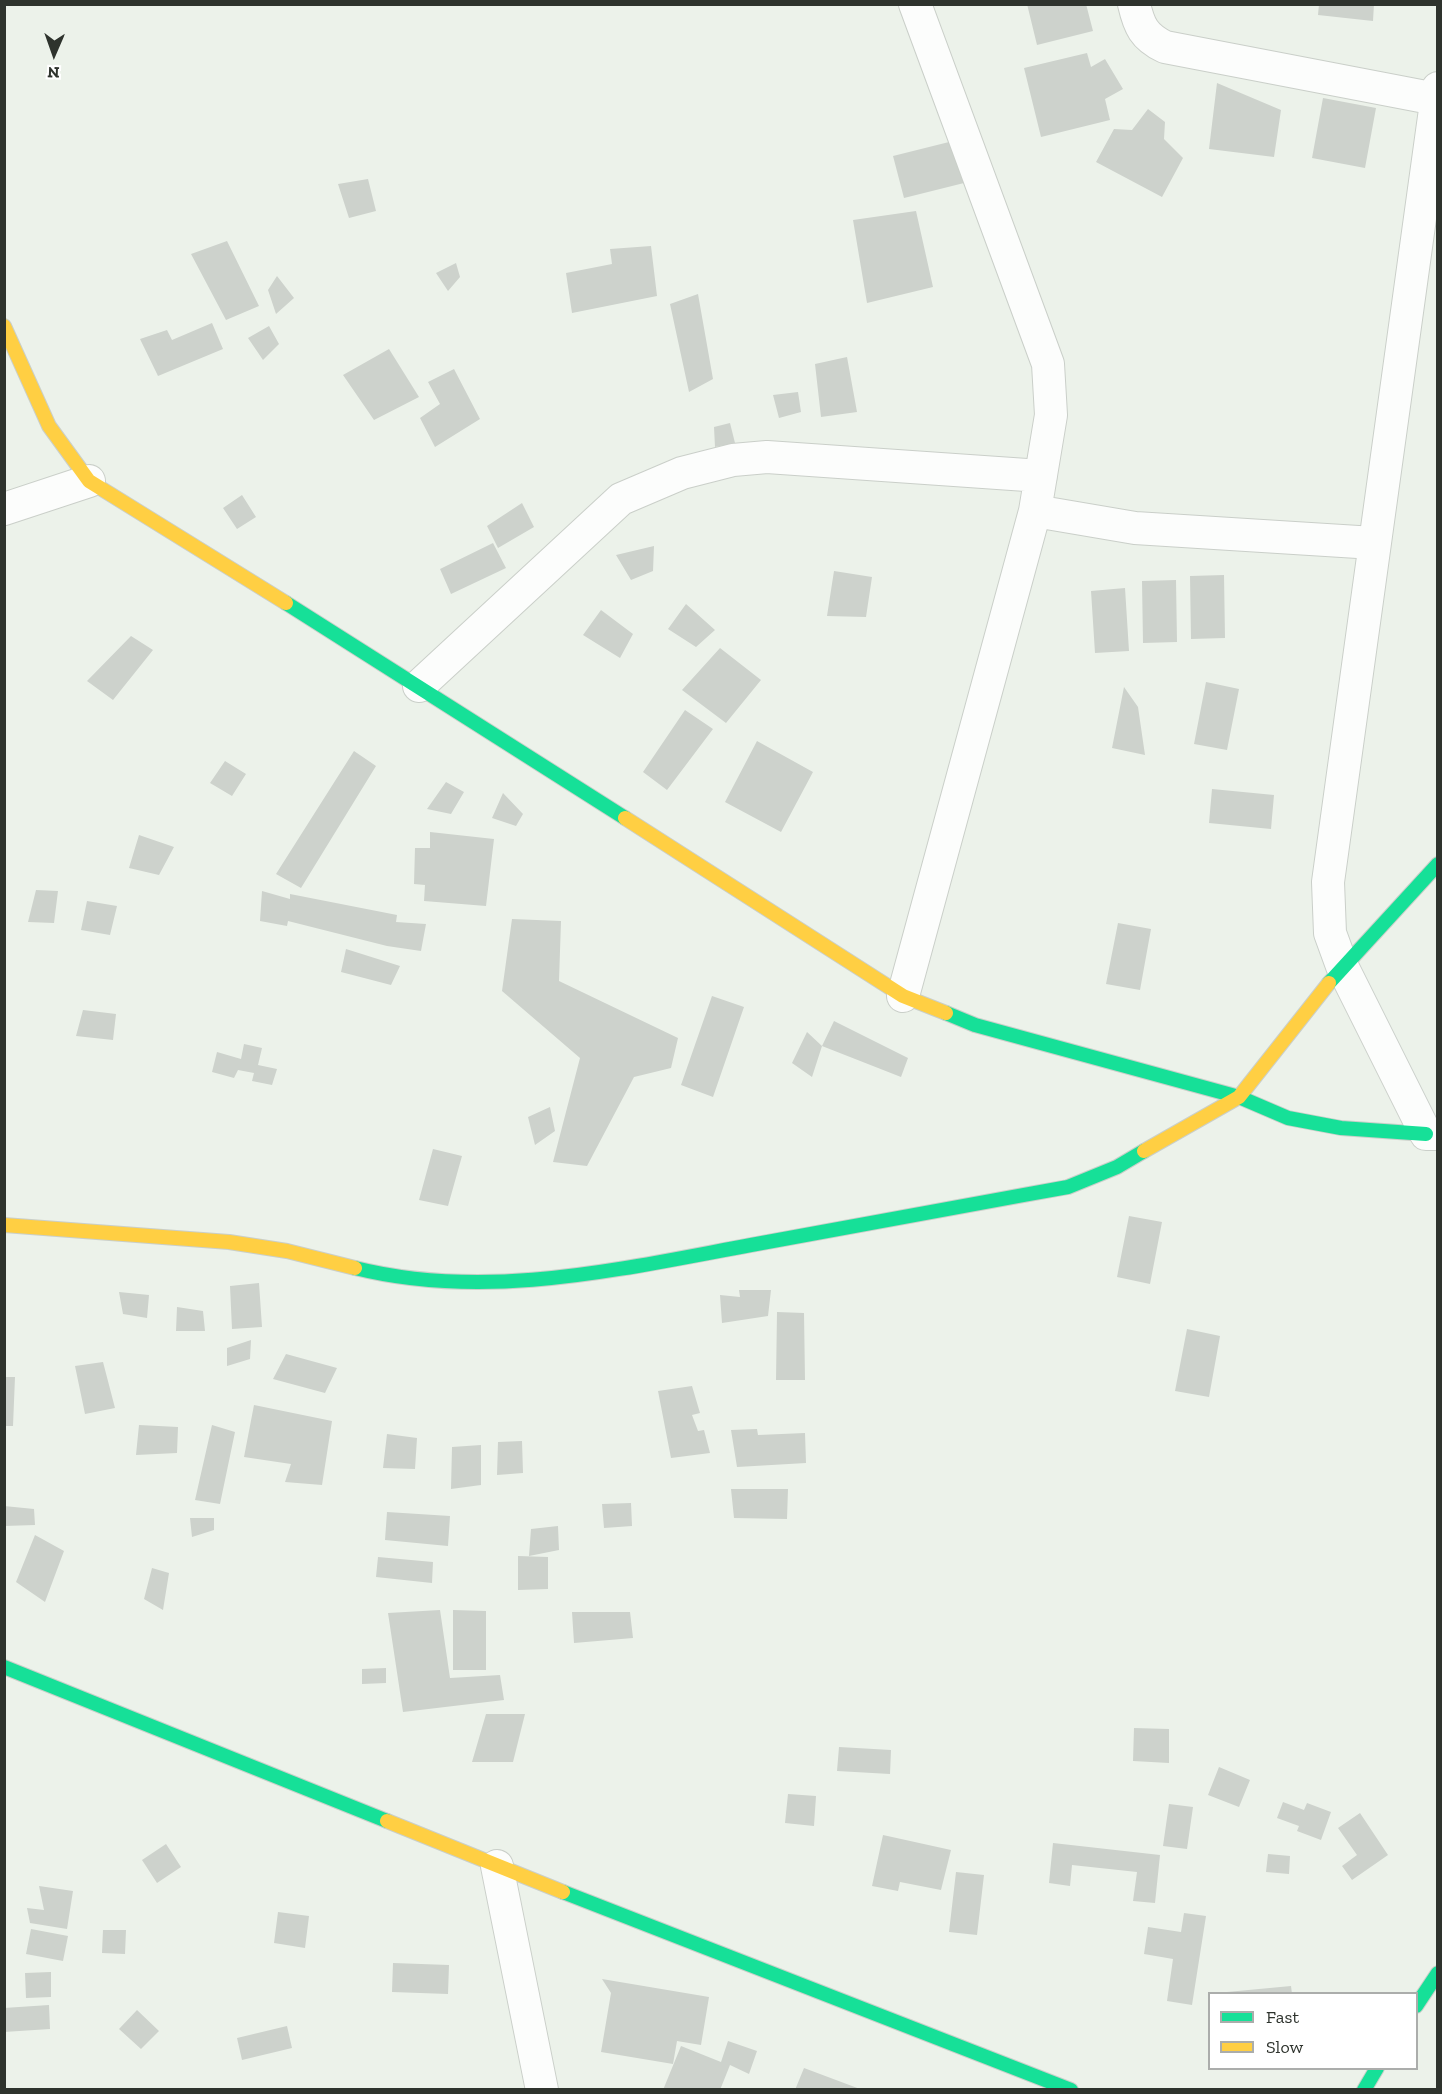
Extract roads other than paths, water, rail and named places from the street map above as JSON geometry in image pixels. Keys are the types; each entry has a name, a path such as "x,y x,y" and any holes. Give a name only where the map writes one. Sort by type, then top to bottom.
{"street":[{"path":"903,996 1035,511 1051,415 1048,364 915,4"},
{"path":"1134,4 1139,27 1149,39 1165,47 1437,93 1328,882 1330,933 1342,966 1432,1134"},
{"path":"4,326 49,426 89,481 419,686 903,996 975,1025 1239,1097 1288,1118 1341,1128 1432,1134"},
{"path":"419,686 621,499 682,473 733,460 767,458 1041,476"},
{"path":"4,509 89,481"},
{"path":"1035,511 1136,528 1374,543"},
{"path":"4,1225 229,1242 287,1251 398,1279 497,1284 588,1275 1068,1186 1117,1167 1239,1097 1342,966 1437,864"},
{"path":"4,1667 497,1866 960,2049 1071,2090"},
{"path":"497,1866 542,2090"},
{"path":"1418,2003 1437,1973"},
{"path":"1364,2090 1376,2070"}]}
